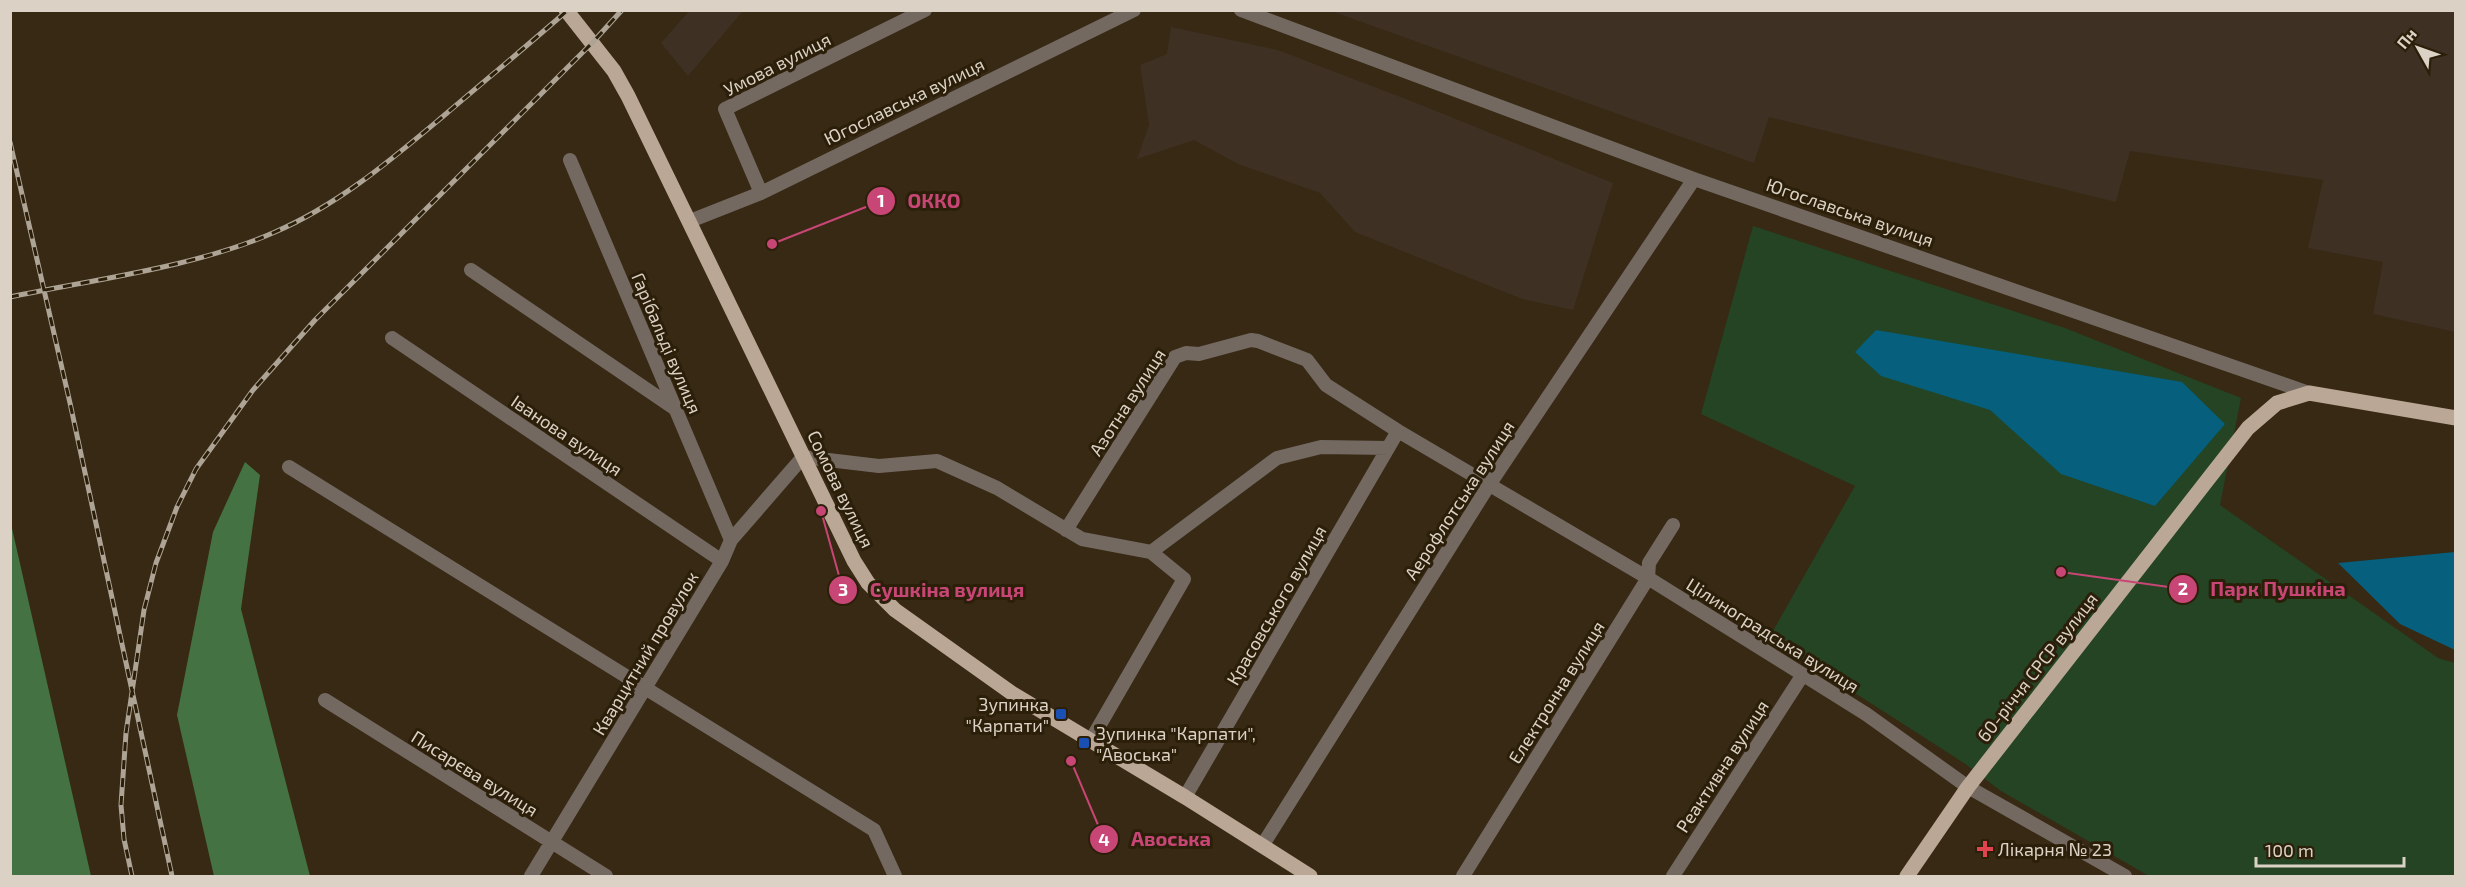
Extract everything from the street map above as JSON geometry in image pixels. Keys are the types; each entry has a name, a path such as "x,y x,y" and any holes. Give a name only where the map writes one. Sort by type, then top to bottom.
{"main road":[{"name":"Сомова вулиця","path":"566,10 614,71 690,221 854,561 868,583 895,610 1013,694 1185,797 1310,876"},
{"name":"Югославська вулиця","path":"2309,393 2456,418"},
{"name":"60-річчя СРСР вулиця","path":"1907,876 1968,787 2248,428 2277,403 2309,393"}],"street":[{"name":"Умова вулиця","path":"761,193 725,109 925,10"},
{"name":"Югославська вулиця","path":"690,221 761,193 1134,10"},
{"name":"Югославська вулиця","path":"1241,10 1694,179 2309,393"},
{"name":"Гарібальді вулиця","path":"570,160 731,540"},
{"name":"Аерофлотська вулиця","path":"1262,846 1489,484 1694,179"},
{"path":"471,270 674,408"},
{"name":"Іванова вулиця","path":"392,338 722,561"},
{"name":"Азотна вулиця","path":"1066,530 1175,357 1180,353 1199,354 1251,340 1258,341 1307,360 1326,385 1398,431"},
{"name":"Цілиноградська вулиця","path":"1398,431 1648,578 1866,714 1968,787 2125,876"},
{"name":"Красовського вулиця","path":"1185,797 1398,431"},
{"path":"1151,552 1277,459 1321,447 1388,448"},
{"path":"803,457 879,466 937,461 997,488 1082,539 1151,552 1184,579 1091,740"},
{"name":"Кварцитний провулок","path":"531,876 722,561 731,540 803,457"},
{"path":"289,467 874,830 895,876"},
{"name":"Електронна вулиця","path":"1463,876 1648,578 1649,563 1673,525"},
{"name":"Реактивна вулиця","path":"1673,876 1802,676"},
{"name":"Писарєва вулиця","path":"325,700 606,876"}],"shaded area":[{"path":"689,11 743,11 688,76 661,43"},
{"path":"1331,11 2455,11 2455,332 2373,314 2383,262 2308,248 2323,180 2130,151 2116,202 1769,117 1754,163"},
{"path":"1171,27 1278,50 1424,106 1613,183 1573,310 1522,299 1355,232 1320,193 1238,164 1194,140 1137,159 1149,125 1140,65 1167,54"}],"green space":[{"path":"1753,226 2065,328 2241,398 2220,505 2438,658 2455,663 2455,876 2149,876 2001,791 1964,763 1769,638 1855,486 1701,414"},
{"path":"245,462 260,475 241,609 310,876 214,876 177,715 213,532"},
{"path":"11,524 91,876 11,876"}],"water":[{"path":"1876,330 2182,382 2225,424 2155,506 2061,474 1990,410 1881,376 1855,352"},
{"path":"2455,552 2455,650 2400,624 2338,563"}],"railway":[{"path":"10,297 179,263 244,244 299,221 344,194 386,163 568,10"},
{"path":"132,876 124,839 121,805 126,733 144,610 156,563 177,507 196,469 253,390 315,320 593,42 622,10"},
{"path":"10,142 70,403 172,876"}],"place":[{"name":"ОККО","path":"772,244"},
{"name":"Сушкіна вулиця","path":"821,511"},
{"name":"Парк Пушкіна","path":"2061,572"},
{"name":"Зупинка \"Карпати\"","path":"1061,714"},
{"name":"Зупинка \"Карпати\", \"Авоська\"","path":"1084,743"},
{"name":"Авоська","path":"1071,761"},
{"name":"Лікарня № 23","path":"1985,849"}]}
